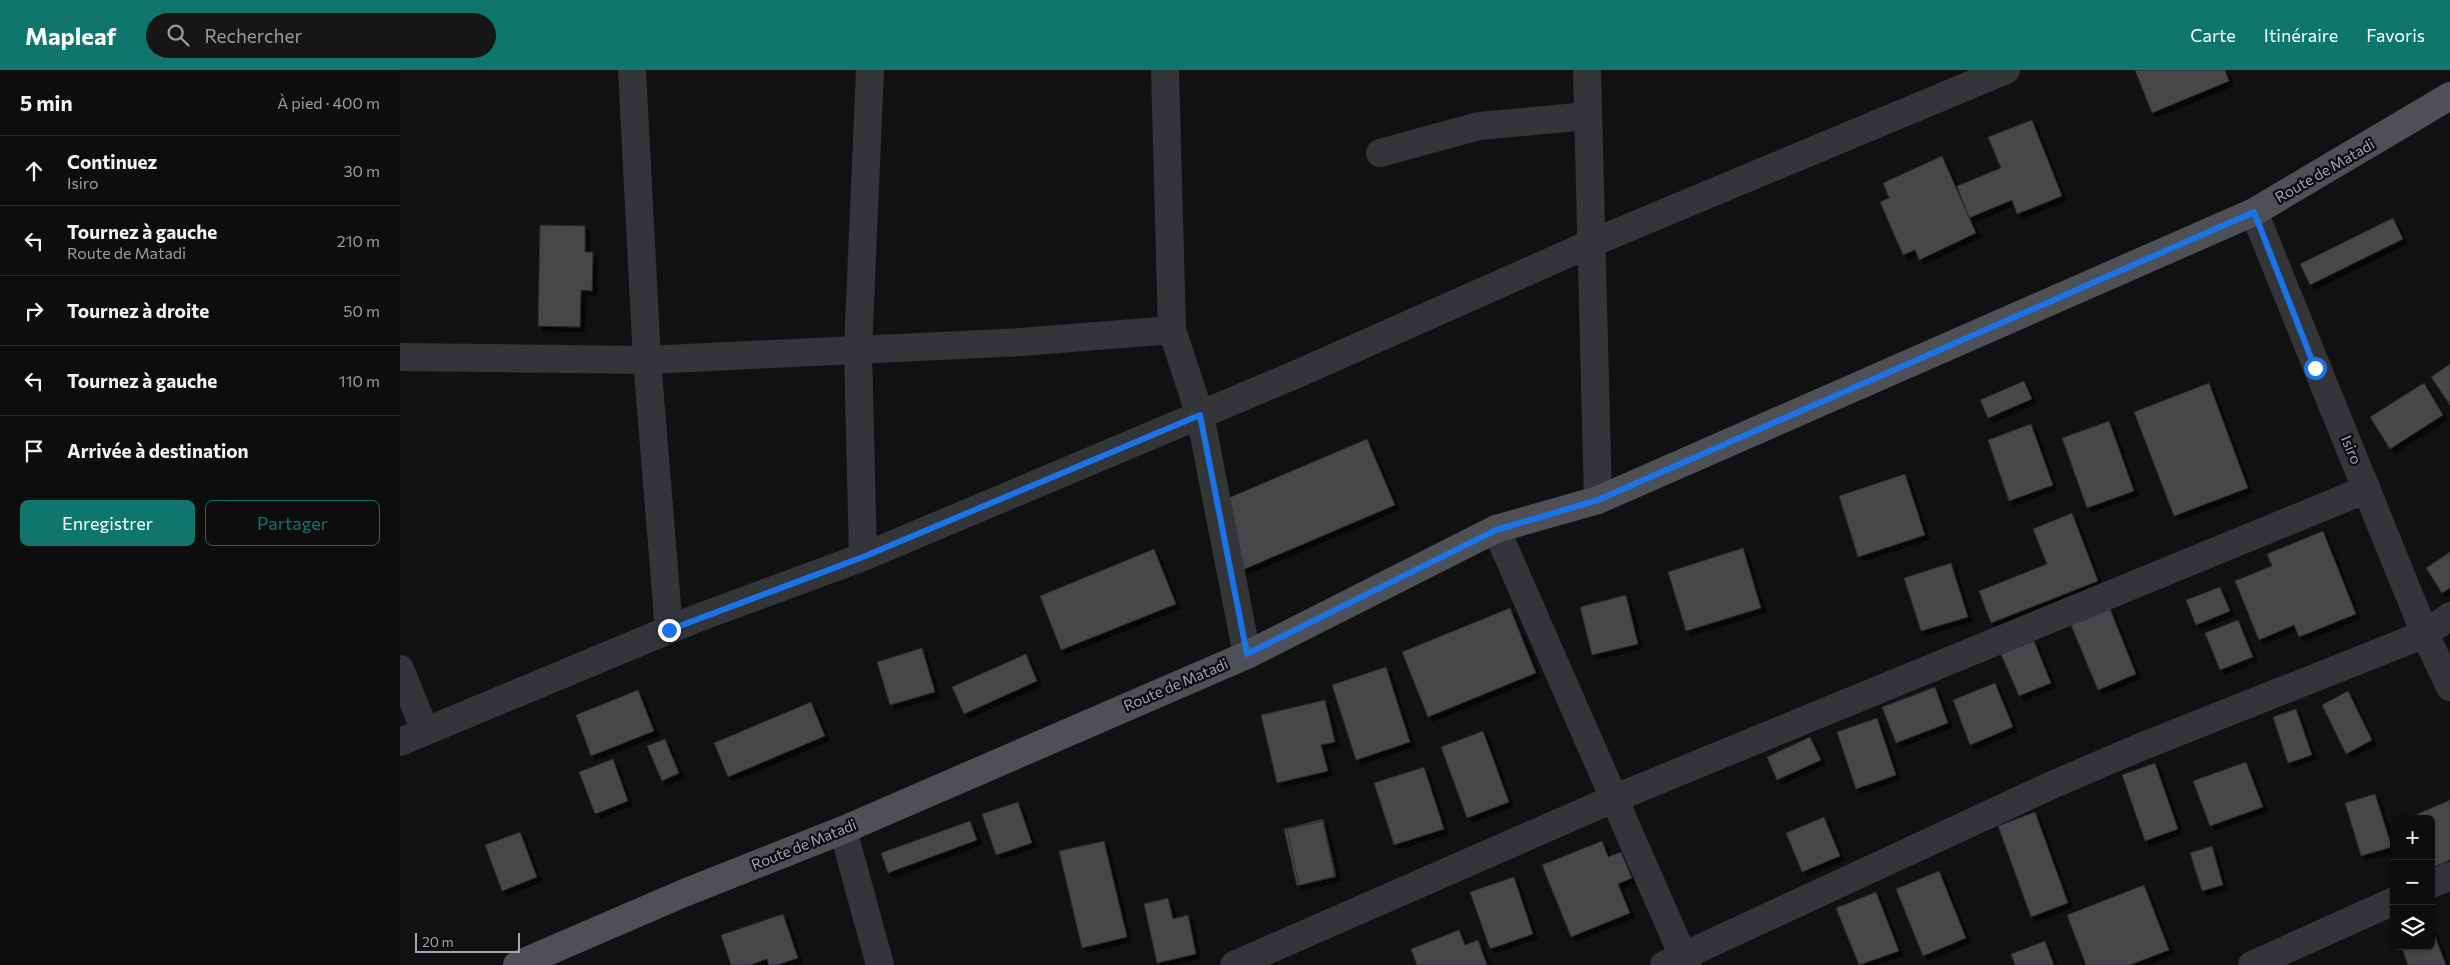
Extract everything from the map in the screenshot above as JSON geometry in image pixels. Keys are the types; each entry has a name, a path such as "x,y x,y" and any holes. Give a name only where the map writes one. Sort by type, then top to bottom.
{"main road":[{"name":"Route de Matadi","path":"517,965 684,893 843,830 1247,654 1496,530 1598,500 2254,212 2450,96"}],"street":[{"path":"632,70 647,360 669,630"},
{"path":"863,557 858,350 870,70"},
{"path":"1165,70 1172,330 1200,415 1247,654"},
{"path":"1587,70 1598,500"},
{"path":"400,742 669,630 863,557 1200,415 1592,244 2006,70"},
{"path":"1380,154 1479,126 1588,116"},
{"name":"Isiro","path":"2254,212 2315,368 2367,488 2425,634 2450,687"},
{"path":"400,357 647,360 1022,342 1172,330"},
{"path":"1234,965 1613,799 2367,488"},
{"path":"1496,530 1613,799 1678,962 2052,784 2425,634 2450,616"},
{"path":"400,669 425,731"},
{"path":"843,830 880,965"},
{"path":"2435,882 2450,876"},
{"path":"2252,965 2390,903"}],"building":[{"path":"2135,70 2225,70 2229,81 2152,113"},
{"path":"2032,120 2062,196 2017,214 2012,200 1969,218 1957,186 2001,168 1988,137"},
{"path":"1942,156 1976,233 1919,260 1915,250 1903,255 1880,202 1889,198 1883,183"},
{"path":"2393,218 2403,239 2310,285 2300,264"},
{"path":"540,225 585,226 585,252 593,252 592,291 581,290 580,327 538,326"},
{"path":"2450,364 2450,405 2431,377"},
{"path":"2024,381 2032,399 1988,418 1980,400"},
{"path":"2209,383 2248,488 2174,516 2134,412"},
{"path":"2424,383 2443,415 2390,449 2370,417"},
{"path":"2109,421 2134,491 2087,508 2062,438"},
{"path":"2031,424 2053,485 2009,501 1988,440"},
{"path":"1367,439 1395,505 1240,571 1212,505"},
{"path":"1905,474 1925,535 1858,557 1839,496"},
{"path":"2072,513 2098,581 1991,623 1979,591 2047,564 2033,529"},
{"path":"2323,531 2356,614 2299,637 2294,625 2259,640 2235,581 2272,566 2267,554"},
{"path":"1743,548 1761,608 1686,631 1668,572"},
{"path":"1154,549 1176,604 1061,650 1040,596"},
{"path":"2450,552 2450,588 2442,593 2426,568"},
{"path":"1951,563 1968,617 1921,631 1904,578"},
{"path":"2220,587 2230,611 2196,625 2186,600"},
{"path":"1626,595 1638,644 1592,655 1580,607"},
{"path":"1510,608 1536,673 1428,717 1402,652"},
{"path":"2110,609 2136,674 2098,690 2071,625"},
{"path":"2238,620 2253,657 2220,670 2205,633"},
{"path":"2034,641 2051,683 2019,696 2001,654"},
{"path":"922,648 935,692 890,705 877,662"},
{"path":"1026,654 1037,681 964,714 952,687"},
{"path":"1386,667 1410,742 1356,760 1332,685"},
{"path":"1995,683 2013,727 1970,745 1953,700"},
{"path":"1935,687 1948,723 1896,743 1882,707"},
{"path":"638,690 654,731 591,756 576,715"},
{"path":"2348,691 2372,740 2346,754 2322,705"},
{"path":"1325,700 1335,742 1321,745 1328,771 1277,783 1261,715"},
{"path":"811,702 825,736 728,777 714,743"},
{"path":"2296,709 2312,755 2288,763 2273,717"},
{"path":"1877,718 1896,775 1856,789 1837,732"},
{"path":"1483,731 1509,802 1467,818 1441,747"},
{"path":"1810,737 1821,760 1777,780 1767,757"},
{"path":"665,739 679,773 662,781 647,746"},
{"path":"613,759 628,801 595,814 579,772"},
{"path":"2246,762 2263,807 2210,826 2193,781"},
{"path":"2155,763 2178,829 2145,841 2122,775"},
{"path":"1424,767 1444,829 1394,845 1374,783"},
{"path":"2375,794 2390,841 2390,848 2361,856 2345,803"},
{"path":"2450,800 2450,860 2435,866 2435,815 2415,815"},
{"path":"1018,802 1032,843 996,855 982,814"},
{"path":"2035,812 2068,903 2031,917 1998,826"},
{"path":"1824,817 1840,856 1802,872 1786,833"},
{"path":"1323,819 1336,876 1297,886 1284,829"},
{"path":"970,821 977,840 888,873 881,853"},
{"path":"1323,821 1335,877 1299,885 1287,829"},
{"path":"520,832 537,877 502,891 485,845"},
{"path":"1104,841 1127,937 1082,948 1059,851"},
{"path":"1602,841 1608,857 1621,852 1632,878 1618,884 1630,913 1571,937 1542,865"},
{"path":"2212,846 2223,885 2202,891 2190,853"},
{"path":"1939,871 1966,938 1923,956 1896,889"},
{"path":"1514,877 1533,934 1490,949 1470,892"},
{"path":"2144,885 2169,950 2130,965 2086,965 2067,915"},
{"path":"1876,892 1899,951 1859,965 1836,908"},
{"path":"1168,898 1173,919 1188,915 1196,954 1157,963 1144,904"},
{"path":"783,914 798,958 777,965 769,965 767,959 750,965 731,965 721,935"},
{"path":"1459,930 1465,945 1478,940 1487,965 1417,965 1411,949"},
{"path":"2435,936 2446,965 2408,965 2402,950 2435,950"},
{"path":"2045,941 2054,965 2015,965 2011,954"}],"route":[{"path":"669,630 863,557 1200,415 1247,654 1496,530 1598,500 2254,212 2315,368"}]}
